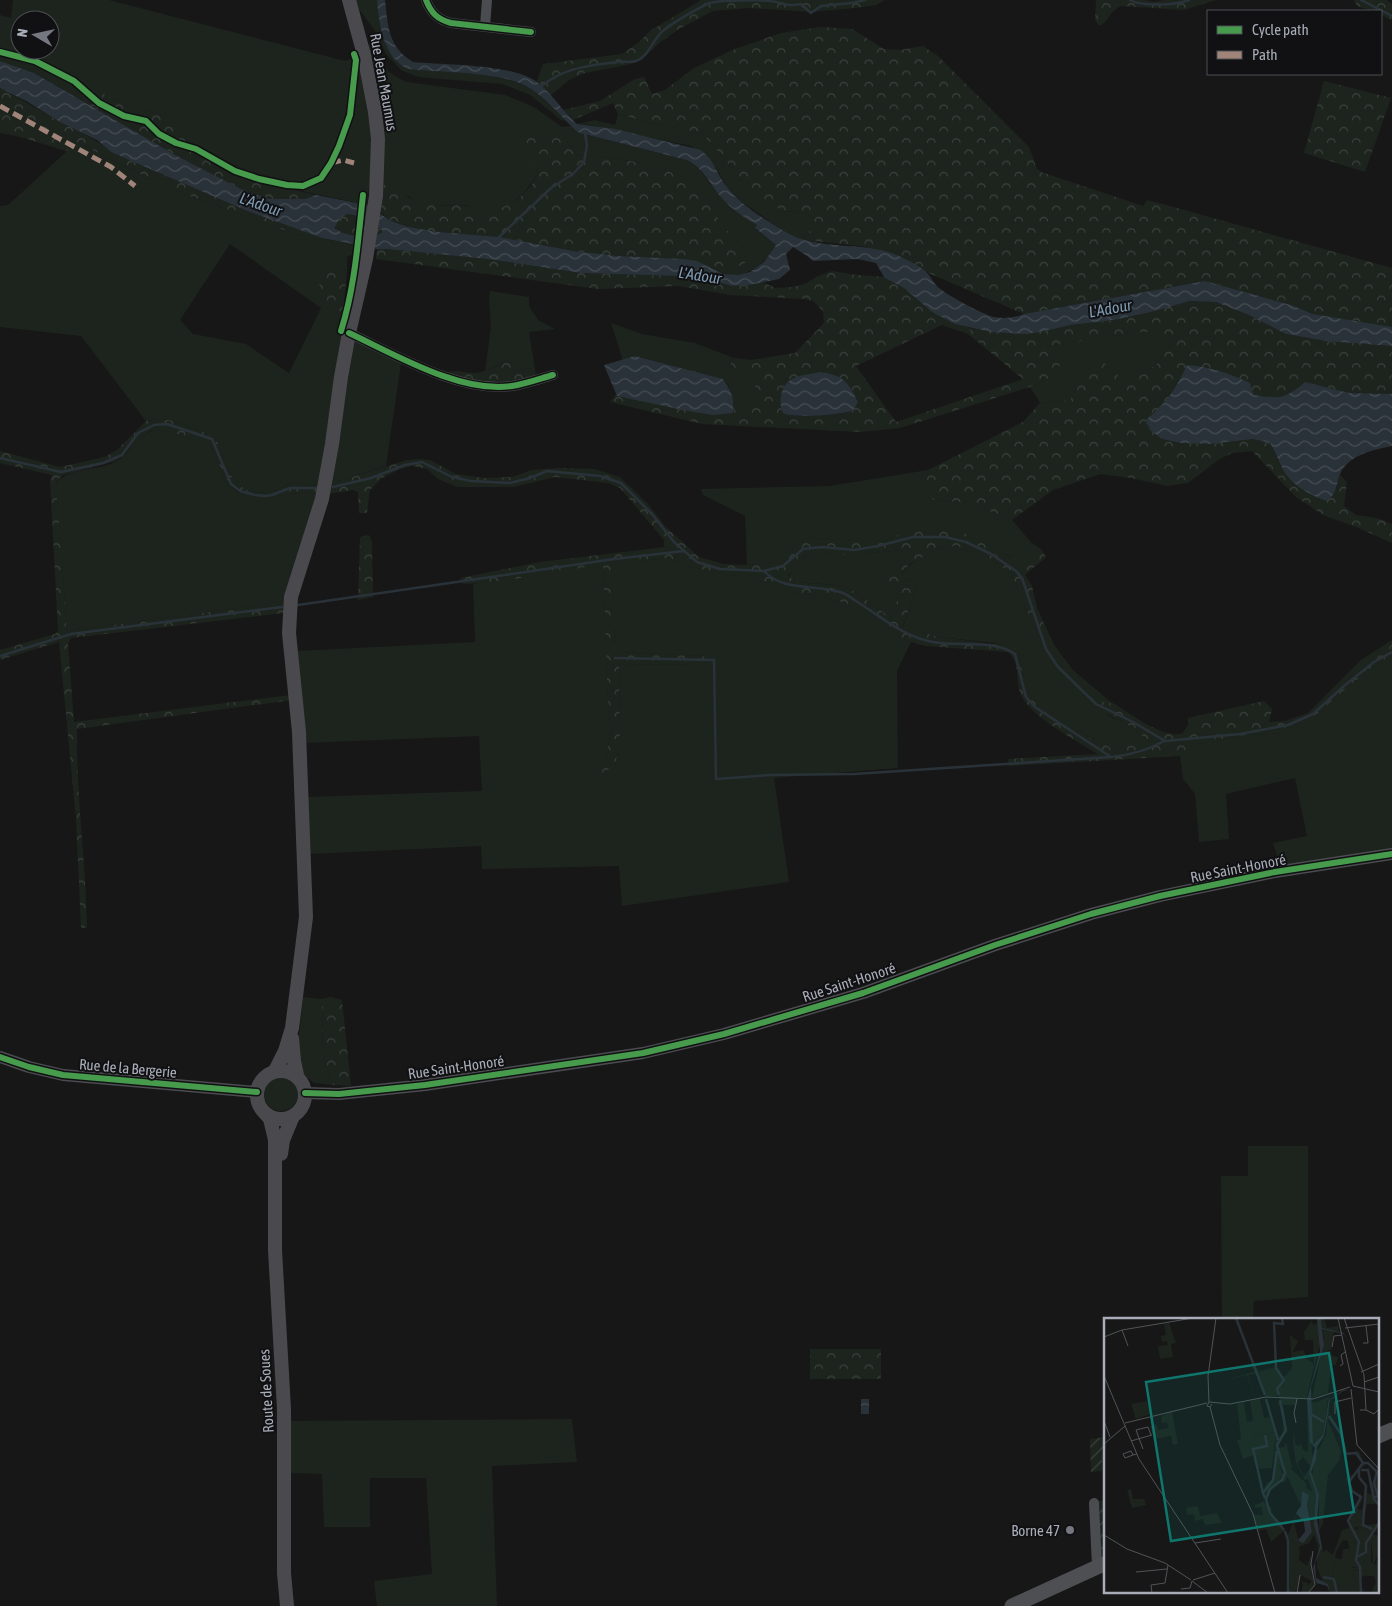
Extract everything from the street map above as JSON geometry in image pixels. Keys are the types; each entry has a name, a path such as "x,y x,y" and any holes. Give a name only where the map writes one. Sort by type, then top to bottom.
{"main road":[{"name":"Rue Jean Maumus","path":"292,1028 306,917 306,877 299,732 289,633 291,597 322,499 349,333 366,259 376,196 378,139 375,112 364,55 349,0"},
{"path":"292,1028 294,1061 297,1075 302,1082 305,1093 304,1102 299,1111 293,1116 278,1119 264,1112 258,1102 257,1092 262,1081 275,1071 285,1051 292,1028"},
{"path":"275,1071 297,1075"},
{"name":"Route de Soues","path":"264,1112 270,1119 274,1132 276,1174 275,1266 284,1409 284,1573 287,1606"},
{"name":"Route de Soues","path":"276,1174 280,1163 283,1140 293,1116"},
{"path":"1380,1435 1392,1430"},
{"path":"1012,1606 1102,1564"}],"street":[{"path":"426,0 431,12 440,20 451,23 530,32"},
{"path":"484,26 488,0"},
{"path":"349,333 442,376 470,384 511,386 553,375"},
{"name":"Rue Saint-Honoré","path":"305,1093 339,1094 415,1086 644,1054 724,1034 863,993 995,945 1091,914 1160,896 1275,872 1392,854"},
{"name":"Rue de la Bergerie","path":"0,1057 29,1067 62,1075 257,1092"},
{"path":"1094,1503 1102,1564"}],"green space":[{"path":"13,0 109,0 345,61 360,56 372,134 371,170 367,205 251,180 196,153 172,117 132,108 98,91 87,104 34,73 0,61 0,15 10,18 10,60 60,60 60,10 12,10"},
{"path":"354,0 377,0 381,29 388,49 400,64 408,69 473,74 506,79 532,90 567,121 561,120 530,95 502,84 418,77 401,70 386,54 376,32"},
{"path":"701,0 885,0 876,5 811,12 749,8 713,11 679,29 659,43 641,60 627,65 585,73 569,80 551,95 537,81 543,64 622,54 638,43 650,31"},
{"path":"1096,0 1145,0 1155,2 1164,0 1216,0 1184,10 1121,6 1113,11 1106,21 1099,26 1095,20"},
{"path":"1354,0 1387,0 1392,4 1392,20 1382,15 1382,10 1369,10 1357,6"},
{"path":"820,27 852,29 884,49 900,50 923,46 938,56 1029,147 1037,169 1041,172 1143,206 1147,200 1392,268 1392,327 1313,314 1291,305 1205,281 1024,314 926,272 897,256 861,246 803,240 813,227 813,218 802,212 783,211 760,199 700,133 618,114 613,103 573,120 563,110 600,101 635,79 644,77 652,94 665,90 694,68 735,49 781,33"},
{"path":"370,44 386,69 396,77 407,82 505,95 534,107 562,127 571,126 586,135 687,160 700,169 709,183 728,203 757,225 755,229 776,245 762,263 745,273 736,275 716,271 705,265 713,265 751,255 725,228 701,192 688,181 658,167 625,160 575,154 564,137 521,150 535,159 538,172 529,187 516,200 491,212 481,212 466,205 425,204 412,199 400,188 382,187 367,46"},
{"path":"1324,81 1391,98 1365,172 1304,153"},
{"path":"0,88 87,136 111,152 245,210 303,230 301,236 170,189 73,140 67,151 25,138 0,133"},
{"path":"98,91 132,108 172,117 196,153 251,180 316,195 305,199 269,199 245,191 177,156 87,104"},
{"path":"618,114 700,133 711,143 741,180 783,211 802,212 813,218 813,227 803,240 785,232 742,202 726,186 717,169 691,146 577,124 595,120 615,125"},
{"path":"543,134 564,137 575,154 642,163 674,173 688,181 701,192 725,228 751,255 749,260 738,267 723,267 705,265 684,259 617,256 574,251 499,237 439,232 408,227 391,221 381,213 382,187 389,181 400,188 409,198 423,203 472,207 480,212 497,210 517,200 531,186 538,172 534,159 521,150 519,145 526,137"},
{"path":"73,140 170,189 301,236 303,230 322,238 354,245 352,255 347,257 347,271 338,266 327,307 334,315 343,314 339,334 344,339 320,485 292,484 274,491 260,493 249,491 234,479 228,469 216,437 174,421 162,419 146,421 81,336 0,327 0,206 8,205 67,151","holes":["230,244 321,308 289,373 246,344 193,334 180,320"]},
{"path":"347,214 354,215 382,230 382,233 370,236 357,236 333,228 340,218"},
{"path":"377,249 387,249 488,259 581,273 679,276 711,280 732,286 763,282 775,288 805,284 818,276 832,271 884,277 904,288 932,312 946,319 942,325 856,366 896,422 1023,379 968,334 971,328 991,332 1027,334 1071,325 1114,320 1188,301 1216,302 1249,315 1286,334 1326,341 1392,346 1392,394 1349,393 1305,382 1287,395 1270,397 1254,395 1252,391 1181,378 1162,407 1146,421 1162,439 1181,443 1210,444 1253,439 1270,443 1282,469 1336,490 1340,475 1347,482 1344,506 1356,515 1377,518 1392,524 1392,543 1354,526 1325,516 1296,497 1252,451 1232,453 1218,460 1188,483 1167,486 1131,478 1100,474 1053,490 1012,520 969,503 934,500 924,493 928,470 1023,422 1040,403 1070,400 1090,367 1102,361 1127,384 1157,364 1171,344 1162,332 1135,332 1046,347 1061,363 1054,376 1030,387 900,428 860,432 702,424 610,402 616,394 625,398 733,413 734,404 746,404 755,389 756,379 749,373 734,369 730,362 734,358 751,360 795,353 824,323 823,311 813,301 730,295 679,286 598,289 376,259","holes":["820,372 828,373 844,381 851,389 858,402 853,411 839,414 795,416 804,376"]},
{"path":"329,265 338,266 347,271 343,314 334,316 327,307 318,281 320,269"},
{"path":"490,291 529,297 529,306 538,320 555,329 529,332 535,369 520,368 507,361 485,371 491,327"},
{"path":"946,319 955,324 971,328 968,334 942,325"},
{"path":"611,323 642,334 695,343 734,358 730,362 734,369 749,373 757,379 755,389 746,404 734,404 729,386 723,379 635,356 623,361"},
{"path":"1135,332 1162,332 1171,344 1157,364 1126,385 1115,374 1090,367 1070,400 1040,403 1030,387 1054,376 1045,347"},
{"path":"352,339 401,363 386,466 329,484"},
{"path":"507,361 520,368 535,369 537,382 523,388 445,380 449,372 477,373"},
{"path":"162,419 174,421 216,437 228,469 234,479 249,491 260,493 274,491 290,485 302,484 320,485 319,494 297,492 257,498 245,496 229,485 224,479 216,455 209,445 171,432 156,430 150,431 142,437 116,461 63,475 56,482 67,631 285,602 284,613 71,638 68,644 74,722 291,695 292,700 77,729 78,779 87,928 81,928 76,818 59,642 0,660 0,650 55,634 58,631 50,480 52,475 0,463 0,451 60,467 105,457 118,449 146,421"},
{"path":"156,430 171,432 209,445 216,455 224,479 239,493 279,496 297,492 319,494 285,602 67,631 56,483 77,471 102,467 117,461 145,435"},
{"path":"407,460 430,460 456,474 483,478 512,477 532,470 557,468 594,469 620,477 648,504 665,526 699,557 724,564 747,565 772,562 808,538 884,541 910,530 951,530 970,535 998,552 1021,561 1041,549 1046,557 1025,575 1032,586 1037,608 1048,632 1040,642 1011,573 986,556 956,546 942,547 910,564 902,572 901,577 903,579 914,580 917,587 903,626 938,637 1011,646 1019,651 1023,676 1031,698 1088,737 1112,748 1152,743 1125,723 1095,708 1091,704 1098,699 1108,704 1111,702 1154,728 1173,734 1182,734 1188,725 1188,718 1264,701 1272,709 1269,722 1285,721 1308,713 1361,660 1392,640 1392,655 1372,667 1313,717 1290,731 1245,735 1189,746 1180,756 1009,766 1008,759 1098,754 1055,728 1034,712 1026,703 1019,690 1015,661 1008,652 926,646 911,642 901,638 864,610 841,602 795,592 751,578 710,572 667,558 613,564 615,652 704,656 707,665 619,664 620,742 615,766 600,774 593,772 591,768 605,763 611,729 608,709 603,565 481,583 463,584 460,578 540,562 664,547 664,540 620,488 608,483 555,477 514,487 457,487 438,479 427,469 412,466 400,469 381,479 370,490 367,513 359,513 358,492 353,490 328,494 329,484","holes":["902,550 905,553 900,560 880,573 877,581 880,586 899,595 891,617 856,592 845,587 801,582 788,576 805,556 822,553 849,555"]},
{"path":"928,470 924,493 934,500 969,503 1012,520 1031,542 1041,549 1021,561 998,552 970,535 896,536 884,541 808,538 772,562 747,565 745,516 703,495 701,489 829,486"},
{"path":"369,535 372,541 373,597 358,600 360,537"},
{"path":"948,546 956,546 986,556 1011,573 1040,641 1048,632 1055,646 1073,670 1111,702 1107,715 1125,723 1153,744 1112,748 1088,737 1030,698 1023,676 1019,651 995,643 938,637 903,627 917,587 914,580 900,577 902,573 912,563 933,551"},
{"path":"903,550 905,553 900,560 880,573 877,581 899,595 891,617 856,592 845,587 801,582 788,577 805,556 822,553 849,555"},
{"path":"667,558 710,572 751,578 795,592 841,602 864,610 901,638 911,642 897,671 898,768 774,778 789,882 622,906 619,866 482,869 481,846 310,854 307,797 482,791 479,736 304,743 297,651 475,642 473,584 603,564 608,709 611,729 605,763 615,766 620,742 619,664 706,665 704,656 615,652 612,564"},
{"path":"1392,655 1392,850 1280,865 1273,843 1307,836 1295,778 1226,794 1229,839 1199,842 1195,794 1183,779 1180,756 1189,746 1245,735 1290,731 1372,667"},
{"path":"303,997 322,999 323,1057 333,1085 314,1083 301,1072 298,1045"},
{"path":"331,997 342,1000 351,1086 333,1085 323,1057 322,999"},
{"path":"281,1077 293,1082 298,1094 293,1106 281,1111 269,1106 264,1094 269,1082"},
{"path":"1248,1146 1308,1146 1308,1297 1254,1301 1253,1318 1222,1318 1221,1176 1248,1176"},
{"path":"810,1349 881,1349 881,1379 810,1379"},
{"path":"572,1419 577,1462 492,1466 497,1606 377,1606 374,1581 432,1574 426,1478 370,1478 370,1527 324,1527 322,1474 289,1473 288,1421"},
{"path":"1104,1437 1102,1471 1091,1472 1090,1439"},
{"path":"1099,1501 1104,1501 1104,1556 1101,1557"}],"water":[{"name":"L'Adour","path":"377,0 385,0 389,27 394,43 398,50 413,62 478,66 526,76 537,82 548,92 577,124 615,129 701,150 710,159 723,182 739,200 761,217 784,231 811,242 870,248 899,256 922,269 947,294 964,304 994,317 1013,317 1205,281 1291,305 1313,314 1392,327 1392,346 1326,341 1286,334 1249,315 1216,302 1189,301 1114,320 1071,325 1027,334 991,332 955,324 932,312 904,288 884,277 876,263 858,259 813,261 793,247 786,254 790,270 779,279 749,285 732,286 711,280 679,276 581,273 488,259 377,249 322,238 245,210 111,152 97,140 60,122 28,102 0,88 0,61 34,73 177,156 245,191 269,199 305,199 316,195 367,205 391,221 408,227 439,232 499,237 574,251 617,256 684,259 697,261 723,274 738,275 750,272 764,262 776,245 755,228 757,225 730,206 703,172 687,160 580,133 539,95 526,86 513,81 468,73 408,69 393,57 388,49 381,29","holes":["347,214 354,215 382,230 382,233 370,236 357,236 334,228 340,218"]},
{"path":"635,356 723,379 732,395 733,413 713,415 617,396 604,365"},
{"path":"1187,365 1212,369 1235,376 1250,383 1254,395 1276,397 1287,395 1305,382 1349,393 1392,394 1392,446 1361,455 1348,463 1339,477 1334,493 1327,501 1314,496 1290,479 1282,468 1270,443 1253,439 1210,444 1181,443 1162,439 1150,430 1146,420 1170,395"},
{"path":"820,372 835,375 848,385 858,402 853,411 819,416 784,414 781,406 781,397 786,384 796,377"},
{"path":"861,1399 869,1399 869,1414 861,1414"}],"waterway":[{"path":"539,88 548,81 576,69 618,62 634,62 648,52 660,33 686,15 710,3 750,0 771,1 789,5 801,4 811,13 821,6 865,0"},
{"path":"1130,0 1142,4 1176,3 1189,0"},
{"path":"1361,0 1380,10"},
{"path":"1382,11 1392,16"},
{"path":"498,238 551,188 573,174 584,162 587,145 585,133"},
{"path":"0,458 61,472 103,463 122,455 138,433 154,425 167,424 212,439 231,484 240,491 265,496 290,488 317,488"},
{"path":"333,487 371,478 405,465 422,462 452,477 471,481 510,483 547,471 600,476 621,483 652,514 674,542 697,562 720,569 764,571 783,566 803,549 822,547 854,550 913,537 945,537 966,542 991,554 1016,571 1022,578 1046,649 1058,667 1096,704 1133,722 1165,741 1240,734 1288,725 1313,714 1374,662 1392,652"},
{"path":"298,605 614,559 684,551"},
{"path":"764,571 772,578 791,585 843,593 894,626 922,640 997,646 1006,649 1015,654 1026,697 1035,707 1111,757 1138,752 1164,741"},
{"path":"0,656 71,634 282,607"},
{"path":"615,658 714,660 716,779 770,775 854,774 1111,757"}],"marked path":[{"path":"0,106 111,167 135,186"},
{"path":"331,163 343,160 354,163"}],"cycle path":[{"path":"426,0 435,15 451,23 531,32"},
{"path":"0,52 35,61 74,81 99,103 124,116 146,121 159,134 176,143 196,149 235,171 259,179 287,185 303,186 321,178 339,146 350,115 356,60 354,54"},
{"path":"341,331 353,280 363,195"},
{"path":"349,333 428,370 471,384 492,387 512,386 553,375"},
{"path":"305,1093 339,1094 425,1085 643,1053 724,1034 863,993 995,945 1091,914 1160,896 1275,872 1392,854"},
{"path":"0,1057 29,1067 63,1075 257,1092"}],"place":[{"name":"Borne 47","path":"1070,1530"}]}
